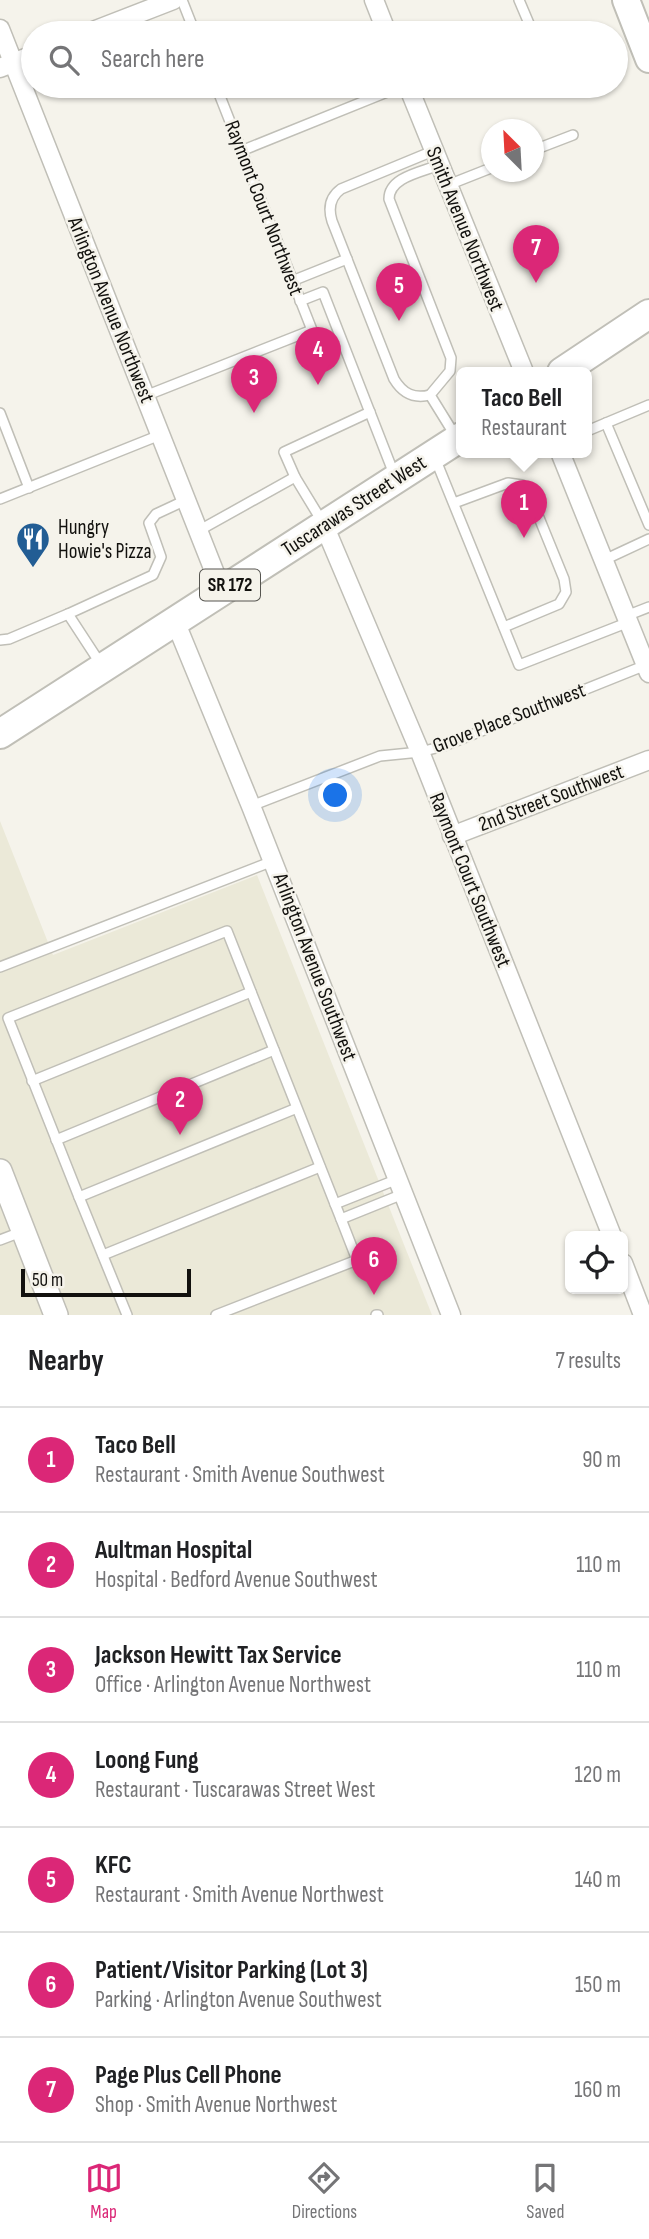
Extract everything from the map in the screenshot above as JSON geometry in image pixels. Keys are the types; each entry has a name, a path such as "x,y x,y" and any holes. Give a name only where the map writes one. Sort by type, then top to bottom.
{"main road":[{"path":"626,0 649,59"},
{"path":"570,367 649,314"},
{"name":"Tuscarawas Street West","path":"0,734 451,443"}],"street":[{"path":"119,21 173,0"},
{"path":"374,0 382,21"},
{"name":"Arlington Avenue Northwest","path":"0,29 7,65 145,396 222,591"},
{"name":"Smith Avenue Northwest","path":"413,98 522,367"},
{"path":"562,458 648,669"},
{"name":"Raymont Court Southwest","path":"324,525 420,752 610,1231"},
{"name":"Arlington Avenue Southwest","path":"175,621 273,861 451,1315"},
{"name":"2nd Street Southwest","path":"452,836 649,760"},
{"path":"0,1171 57,1315"},
{"path":"628,1276 643,1315"}],"lane":[{"path":"182,0 190,21"},
{"path":"519,0 528,21"},
{"name":"Raymont Court Northwest","path":"145,396 312,330 221,98"},
{"path":"241,151 372,98"},
{"path":"544,146 573,135"},
{"path":"430,395 410,395 396,383 331,215 331,200 341,189 436,158"},
{"path":"430,395 450,371 451,358 388,195 397,182 436,158"},
{"path":"447,185 481,171"},
{"path":"292,281 349,264"},
{"path":"300,301 323,292 396,479"},
{"path":"430,395 451,443 454,503 519,665 628,619 649,607"},
{"path":"592,429 649,405"},
{"path":"324,525 295,477 284,452 370,412"},
{"path":"0,413 29,488"},
{"path":"606,423 649,525"},
{"path":"0,499 160,435"},
{"path":"198,531 295,477"},
{"path":"454,503 508,483 523,485 529,493 564,579 566,592 559,604 504,628"},
{"path":"0,640 9,639 68,614 153,575 161,557 149,523 156,514 186,500"},
{"path":"604,560 649,539"},
{"path":"68,614 103,667"},
{"name":"Grove Place Southwest","path":"251,806 380,756 420,752 444,746 648,669"},
{"path":"0,967 273,861"},
{"path":"127,1315 8,1018 227,931 357,1260 216,1315"},
{"path":"32,1081 251,992"},
{"path":"56,1140 274,1050"},
{"path":"79,1197 297,1108"},
{"path":"103,1255 320,1167"},
{"path":"335,1204 401,1186"},
{"path":"341,1219 401,1186"},
{"path":"0,1240 23,1231"}],"shaded area":[{"path":"0,821 53,955 257,875 432,1315 0,1315"}],"place":[{"name":"Page Plus Cell Phone","path":"536,283"},
{"name":"KFC","path":"399,321"},
{"name":"Loong Fung","path":"318,385"},
{"name":"Jackson Hewitt Tax Service","path":"254,413"},
{"name":"Taco Bell","path":"524,538"},
{"name":"Hungry Howie's Pizza","path":"33,569"},
{"name":"Aultman Hospital","path":"180,1135"},
{"name":"Patient/Visitor Parking (Lot 3)","path":"374,1295"}]}
